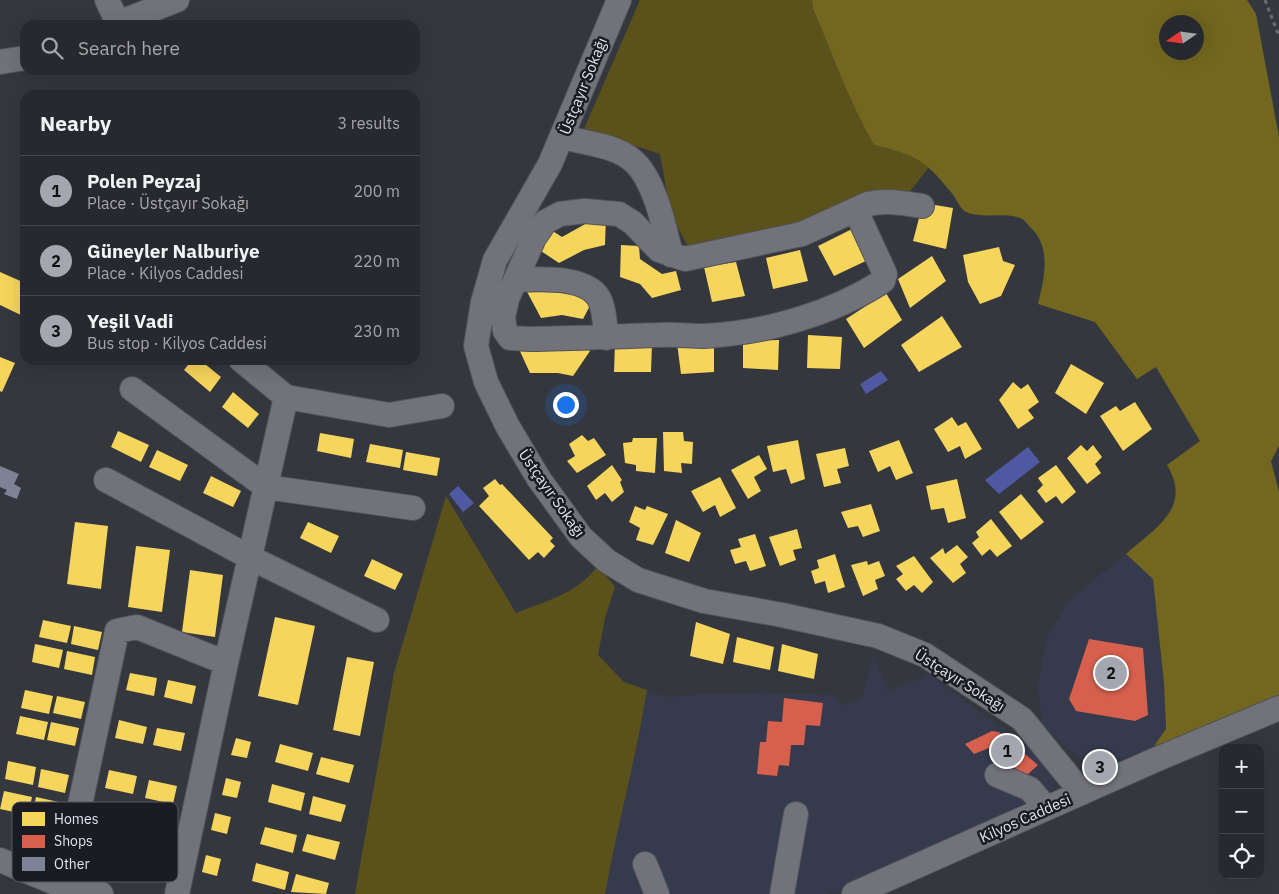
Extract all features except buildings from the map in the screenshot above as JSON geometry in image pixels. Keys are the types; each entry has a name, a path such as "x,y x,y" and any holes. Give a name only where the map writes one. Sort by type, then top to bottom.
{"street":[{"path":"107,0 114,20"},
{"path":"126,20 177,0"},
{"name":"Üstçayır Sokağı","path":"619,0 563,138 495,260 483,302 476,346 486,382 508,427 539,480 581,537 608,560 638,580 704,601 782,615 878,636 925,655 1022,719 1082,793"},
{"path":"0,62 20,59"},
{"path":"563,138 616,151 632,159 644,172 664,224 670,255"},
{"path":"856,211 885,274 884,281 848,302 816,313 736,332 704,336 510,338 504,331 503,317 534,238 545,222 560,214 584,211 619,214 633,223 659,250 685,259 802,234 856,211 879,202 893,201 922,206"},
{"path":"516,280 575,282 592,290 601,301 606,338"},
{"path":"248,365 286,397 389,415 442,406"},
{"path":"132,389 266,487 413,508"},
{"path":"177,894 226,663 286,397"},
{"path":"106,480 251,558 378,620"},
{"path":"81,802 117,631 137,627 226,663"},
{"name":"Kilyos Caddesi","path":"854,894 1046,808 1279,708"},
{"path":"997,775 1030,790 1046,808"},
{"path":"782,894 796,814"},
{"path":"0,860 12,865"},
{"path":"646,864 657,894"},
{"path":"53,882 101,894"}],"path":[{"path":"1265,0 1279,36"}],"shaded area":[{"path":"640,0 812,0 813,9 842,78 874,145 907,153 930,166 907,195 690,250 671,215 660,154 584,129"},
{"path":"812,0 1247,0 1256,14 1279,137 1279,446 1271,461 1279,492 1279,695 1209,725 1185,738 1154,746 1166,729 1164,683 1153,579 1126,554 1159,526 1173,505 1176,493 1174,480 1167,465 1200,441 1156,367 1137,379 1095,322 1038,304 1044,274 1044,254 1038,236 1024,221 1014,216 979,215 966,212 941,180 917,159 874,145 849,95 813,9"},
{"path":"446,496 516,613 560,596 588,577 596,568 603,572 615,587 605,618 598,655 624,682 647,690 605,894 355,894 394,673"},
{"path":"1126,554 1153,578 1164,683 1166,729 1154,746 1114,763 1097,757 1082,760 1042,727 1038,682 1047,637 1069,600"},
{"path":"873,653 888,691 929,674 1028,747 1056,774 1054,789 895,865 829,894 605,894 616,832 642,723 647,690 667,697 703,694 764,693 833,695 842,705 862,698"}],"water":[{"path":"881,371 888,380 866,394 860,384"},
{"path":"1028,447 1040,462 999,494 985,480"},
{"path":"458,486 474,503 463,512 449,494"}],"place":[{"name":"Güneyler Nalburiye","path":"1111,673"},
{"name":"Polen Peyzaj","path":"1007,751"},
{"name":"Yeşil Vadi","path":"1100,767"}]}
